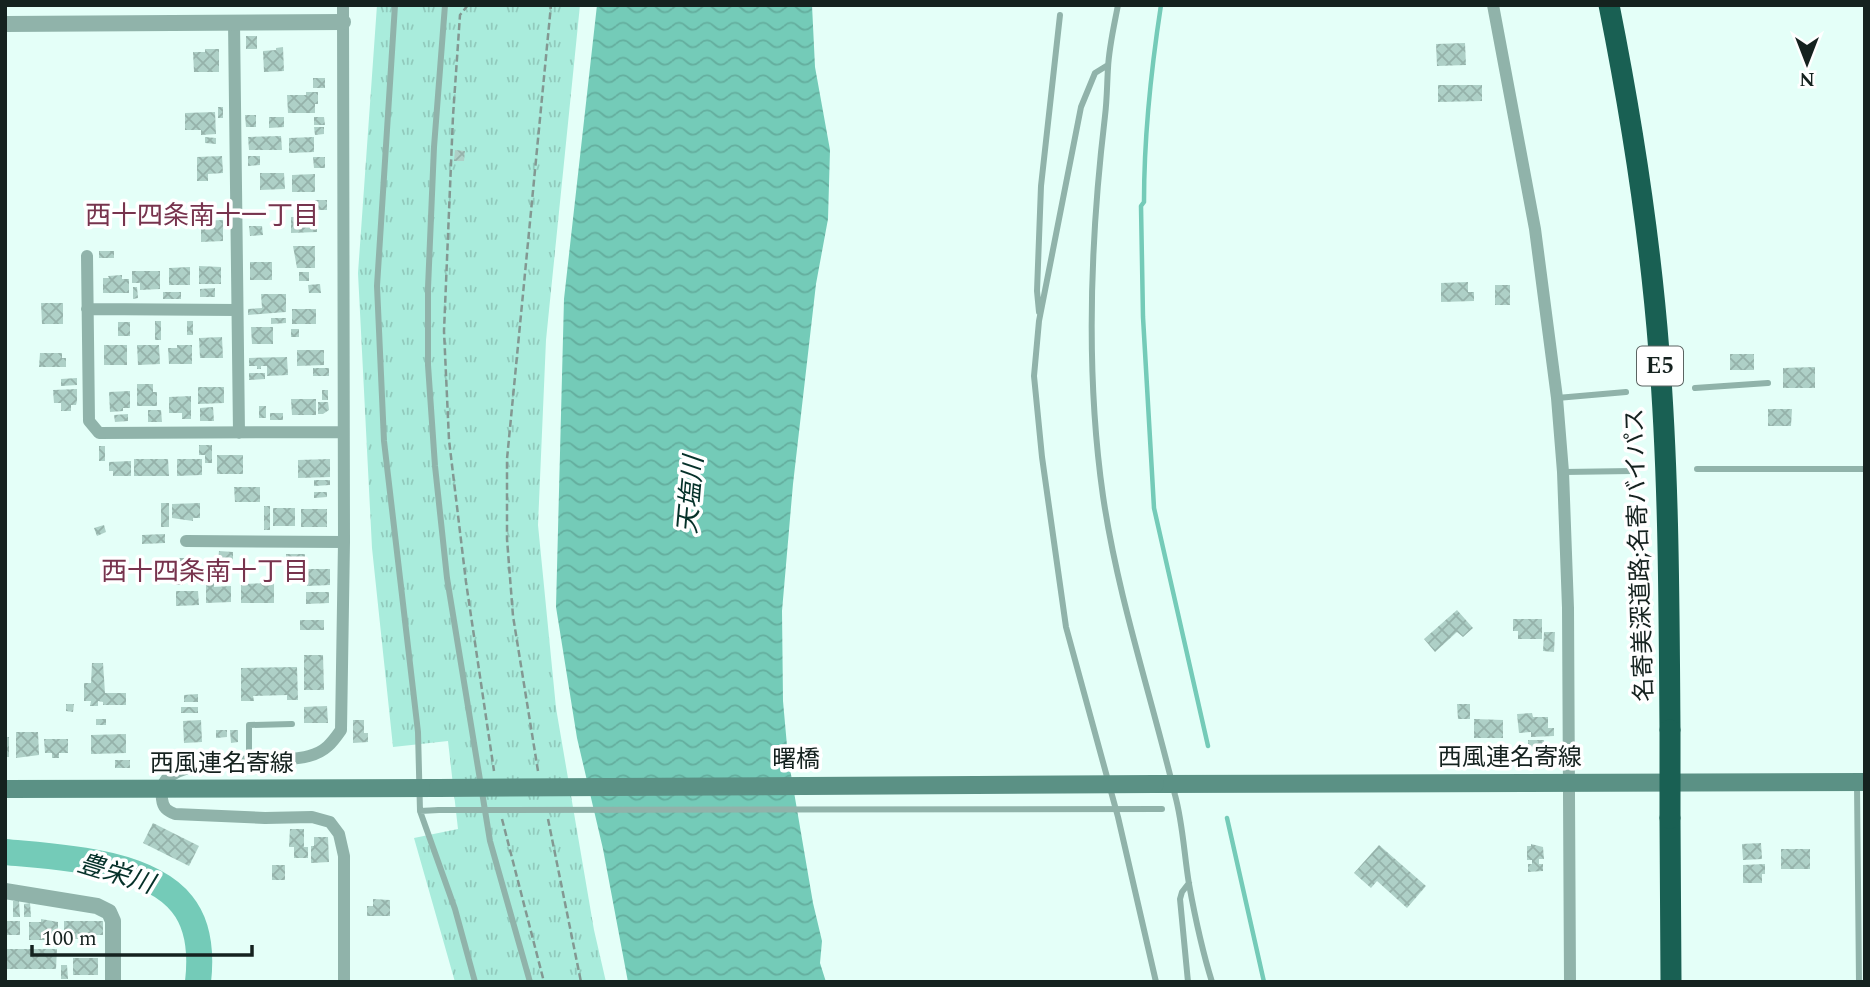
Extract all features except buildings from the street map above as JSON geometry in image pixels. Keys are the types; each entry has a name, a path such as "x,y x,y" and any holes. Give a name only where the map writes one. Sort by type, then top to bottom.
{"highway":[{"name":"名寄美深道路;名寄バイパス","path":"1609,5 1637,158 1659,352 1667,496 1671,982"}],"main road":[{"name":"西風連名寄線","path":"1164,784 1861,782"},
{"name":"曙橋","path":"438,788 1164,784"},
{"name":"西風連名寄線","path":"5,789 438,788"}],"street":[{"path":"343,5 344,542 341,730 327,749 310,756 282,761 189,767 168,777 161,789 163,804 167,811 175,814 312,817 330,822 339,834 344,856 344,982"},
{"path":"1493,5 1535,229 1557,398 1563,472 1568,608 1570,982"},
{"path":"234,22 239,433"},
{"path":"5,23 343,22"},
{"path":"87,256 89,421 99,433 343,432"},
{"path":"88,309 237,310"},
{"path":"186,541 344,542"},
{"path":"5,891 97,906 109,912 113,921 113,982"}],"lane":[{"path":"395,5 377,286 384,442 418,732 420,811 455,909 475,982"},
{"path":"445,5 434,147 428,288 428,365 435,466 447,578 490,841 530,982"},
{"path":"1118,5 1108,65 1106,113 1092,248 1091,355 1095,432 1122,595 1164,784 1179,809 1189,883 1203,955 1212,982"},
{"path":"1039,321 1037,290 1041,186 1059,15"},
{"path":"1108,65 1095,73 1081,107 1039,321 1034,376 1042,457 1066,627 1118,817 1156,982"},
{"path":"1695,388 1768,383"},
{"path":"1557,398 1626,392"},
{"path":"1698,469 1865,469"},
{"path":"1563,472 1632,471"},
{"path":"249,762 248,725 292,724"},
{"path":"1859,982 1861,782"},
{"path":"420,811 1179,809"},
{"path":"1188,982 1180,899 1189,883"}],"path":[{"path":"468,5 460,15 444,331 449,440 466,582 495,776"},
{"path":"540,779 513,616 507,459 551,5"},
{"path":"502,813 544,982"},
{"path":"548,818 581,982"}],"green space":[{"path":"377,5 580,5 546,340 538,525 556,708 594,930 606,982 455,982 414,838 458,829 448,741 393,747 372,548 358,273"}],"water":[{"name":"天塩川","path":"597,5 812,5 815,67 830,150 828,219 816,284 793,484 782,611 783,701 788,757 822,941 820,963 826,982 628,982 603,849 577,738 556,607 564,299"}],"waterway":[{"path":"1161,5 1149,104 1144,202 1141,206 1143,317 1154,508 1208,746"},
{"path":"1227,818 1264,982"},
{"name":"豊栄川","path":"5,852 100,863 147,878 166,889 182,904 192,921 199,951 198,982"}],"district":[{"name":"西十四条南十一丁目","path":"202,216"},
{"name":"西十四条南十丁目","path":"205,572"}]}
